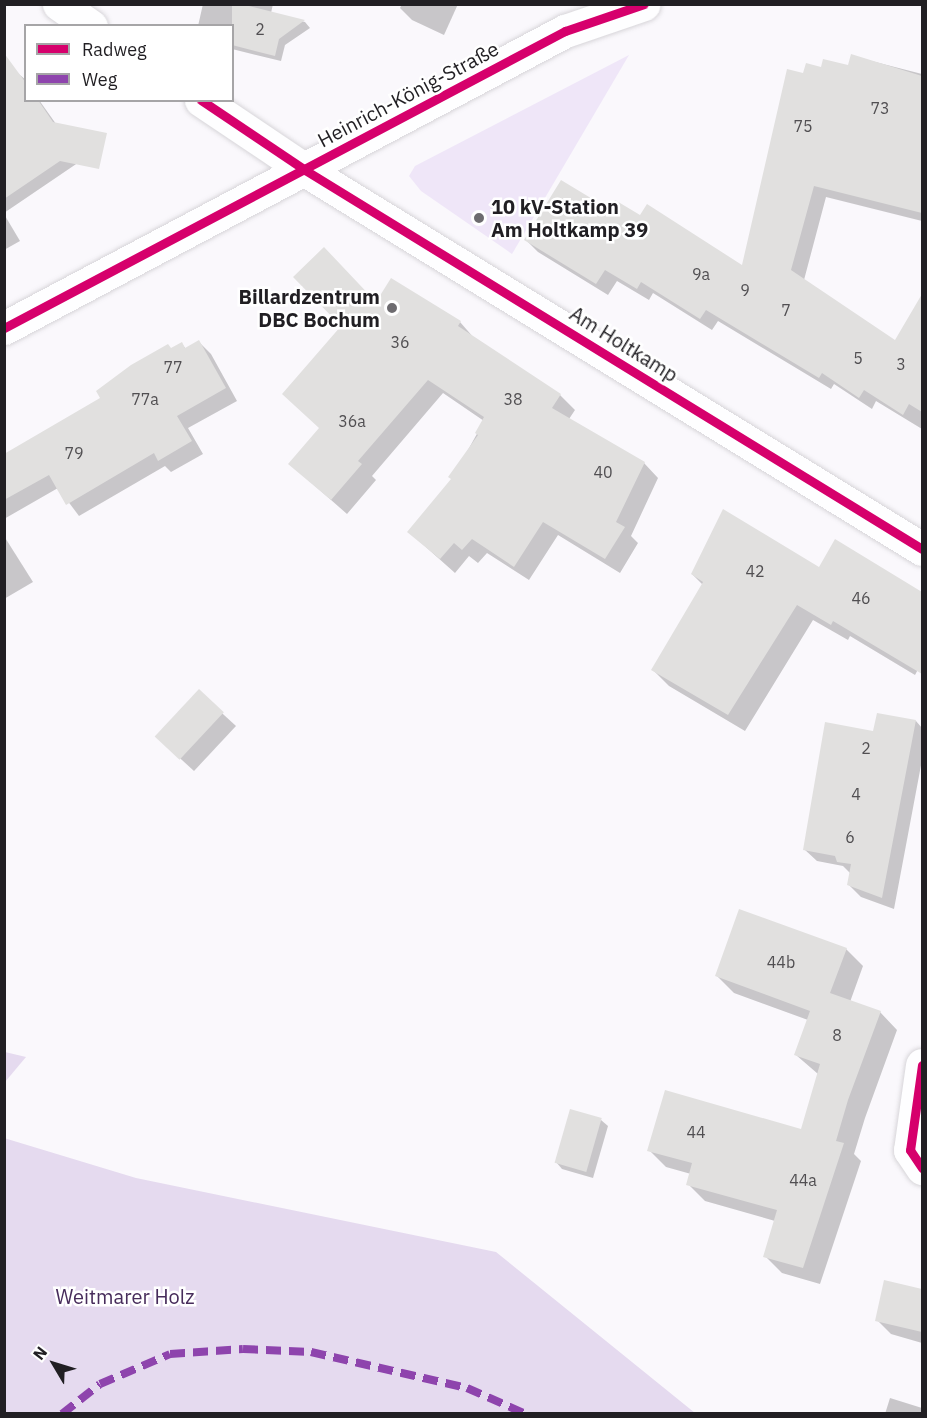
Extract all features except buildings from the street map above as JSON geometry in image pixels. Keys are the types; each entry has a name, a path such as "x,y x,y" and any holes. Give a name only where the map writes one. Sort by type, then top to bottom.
{"street":[{"path":"59,4 88,24"},
{"name":"Heinrich-König-Straße","path":"4,328 305,170 381,126 565,31 644,4"},
{"name":"Am Holtkamp","path":"204,102 305,170 922,549"},
{"path":"922,1065 910,1150 922,1168"}],"shaded area":[{"path":"629,55 512,254 421,191 409,176 415,166"}],"green space":[{"path":"4,1052 26,1057 5,1082"},
{"name":"Weitmarer Holz","path":"4,1138 136,1178 496,1252 695,1413 5,1413"}],"marked path":[{"path":"62,1414 100,1384 170,1354 243,1349 311,1352 467,1388 526,1414"}],"cycle path":[{"path":"4,328 565,31 644,4"},
{"path":"204,102 305,170 922,549"},
{"path":"922,1065 910,1150 922,1168"}],"place":[{"name":"10 kV-Station Am Holtkamp 39","path":"479,218"},
{"name":"Billardzentrum DBC Bochum","path":"392,308"}]}
